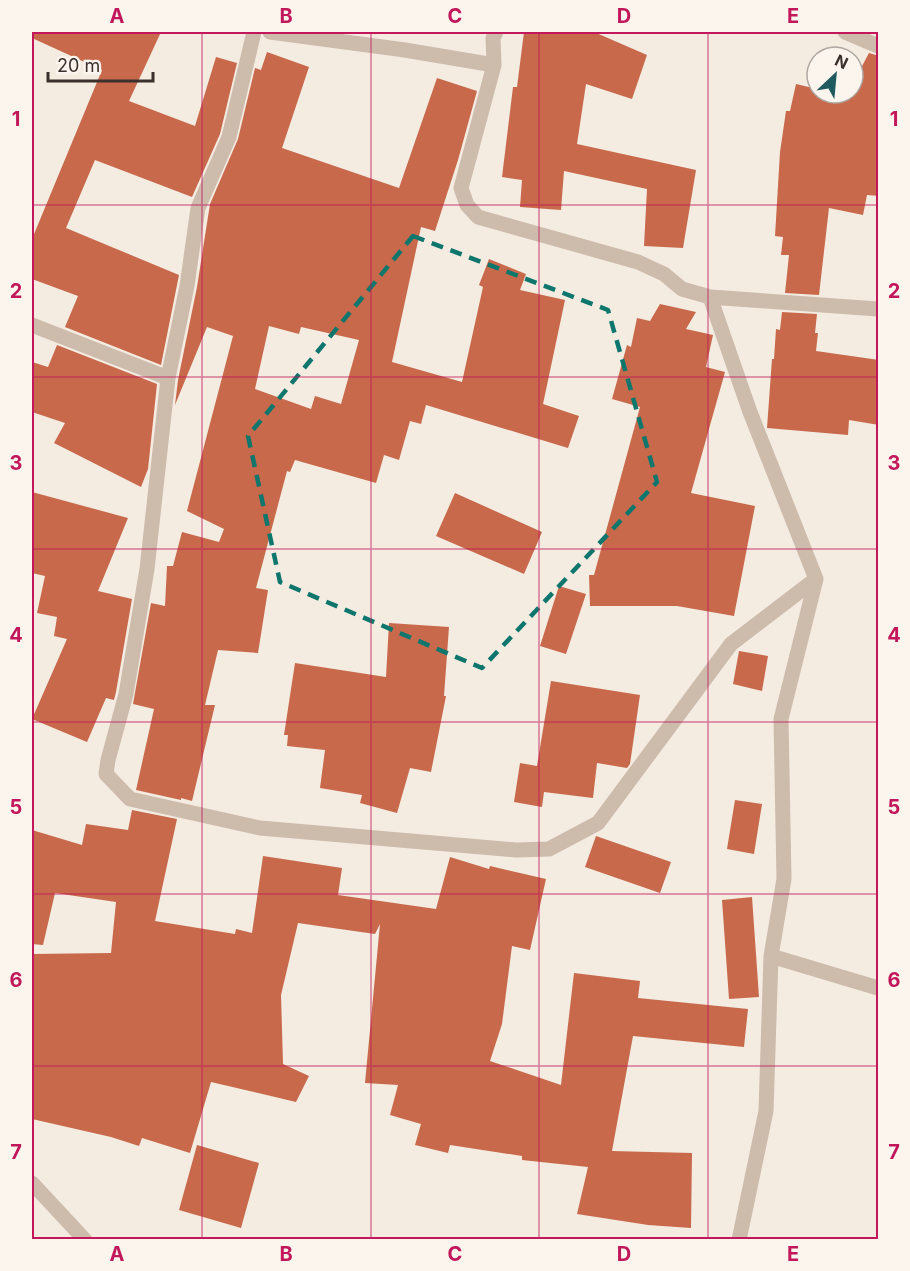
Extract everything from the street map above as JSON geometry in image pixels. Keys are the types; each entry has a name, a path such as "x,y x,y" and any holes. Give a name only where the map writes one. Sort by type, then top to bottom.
{"street":[{"path":"254,32 229,137 198,208 187,286 168,378 147,569 126,694 106,774 130,799 260,828 516,850 549,849 598,823 731,645 816,579"},
{"path":"270,32 405,50 494,65"},
{"path":"496,32 493,38 494,65 461,188 467,205 478,217 638,262 664,274 682,289 710,297 879,309"},
{"path":"845,32 879,46"},
{"path":"710,297 750,412 816,579 781,719 784,879 771,956 766,1111 739,1239"},
{"path":"32,325 168,378"},
{"path":"771,956 879,988"},
{"path":"32,1183 85,1239"}],"highlighted area":[{"path":"413,236 608,310 657,482 482,668 280,582 248,436"}],"building":[{"path":"32,32 161,32 129,101 195,126 216,57 237,63 220,134 192,197 95,160 66,228 179,275 161,365 65,327 78,296 32,279 32,239 102,70 32,38"},
{"path":"524,32 594,32 647,55 632,99 586,84 577,144 696,170 683,248 644,246 647,189 564,171 561,210 520,207 522,180 502,177 513,87 517,87"},
{"path":"267,52 309,67 282,148 399,188 437,78 477,91 435,231 421,227 392,362 462,382 483,287 479,285 489,259 526,274 520,290 565,300 543,404 579,416 568,448 426,405 421,424 410,421 399,460 384,455 376,483 295,460 290,472 287,471 256,588 268,590 258,653 218,650 205,705 215,705 192,801 181,798 181,800 136,790 154,709 133,704 151,603 165,606 167,566 173,566 182,532 219,542 224,529 187,511 233,336 207,327 175,405 210,204 238,139 255,68 261,70","holes":["269,326 299,334 301,327 359,340 341,404 315,396 311,409 255,389"]},
{"path":"869,53 879,56 879,196 867,195 863,215 829,208 819,295 785,293 789,255 781,255 783,237 775,236 780,152 786,111 790,111 796,84 805,86 805,105 865,105 865,60"},
{"path":"660,304 696,312 686,329 713,335 706,367 725,372 691,493 755,506 734,616 677,606 590,606 589,575 594,575 640,407 612,399 627,345 631,347 637,318 650,321"},
{"path":"782,312 817,314 816,351 879,360 879,425 849,420 848,435 767,428 772,359 774,359 776,329 780,330"},
{"path":"57,345 157,384 148,469 141,487 54,443 65,423 32,412 32,362 48,367"},
{"path":"32,492 128,518 98,591 132,599 116,692 114,700 106,698 87,742 32,719 67,639 54,636 57,617 37,613 45,576 32,573"},
{"path":"455,493 542,532 524,574 436,536"},
{"path":"559,586 586,594 566,654 540,646"},
{"path":"389,623 449,627 444,696 446,696 431,772 410,768 397,813 360,803 362,795 320,788 325,750 287,746 288,735 284,735 295,663 386,677"},
{"path":"739,651 768,656 762,691 733,684"},
{"path":"551,681 640,695 630,764 627,768 597,763 593,798 544,792 542,807 514,802 520,763 537,766"},
{"path":"735,800 762,804 754,854 727,849"},
{"path":"132,810 177,819 155,921 235,934 236,929 252,933 263,856 342,868 338,895 436,909 450,857 489,869 490,866 546,879 530,950 512,946 502,1024 490,1061 561,1085 574,973 640,981 638,998 748,1009 744,1047 633,1036 612,1151 692,1153 691,1228 648,1225 577,1214 588,1167 522,1160 522,1156 450,1145 448,1153 415,1145 421,1124 390,1115 398,1085 365,1083 380,924 375,934 298,923 281,995 283,1064 309,1076 296,1102 211,1082 190,1153 142,1138 139,1146 111,1137 32,1119 32,954 111,953 116,902 55,893 43,945 32,944 32,830 82,845 86,824 128,830"},
{"path":"596,836 671,862 660,893 585,867"},
{"path":"752,897 759,997 729,999 722,900"},
{"path":"197,1145 259,1163 241,1228 179,1210"}]}
